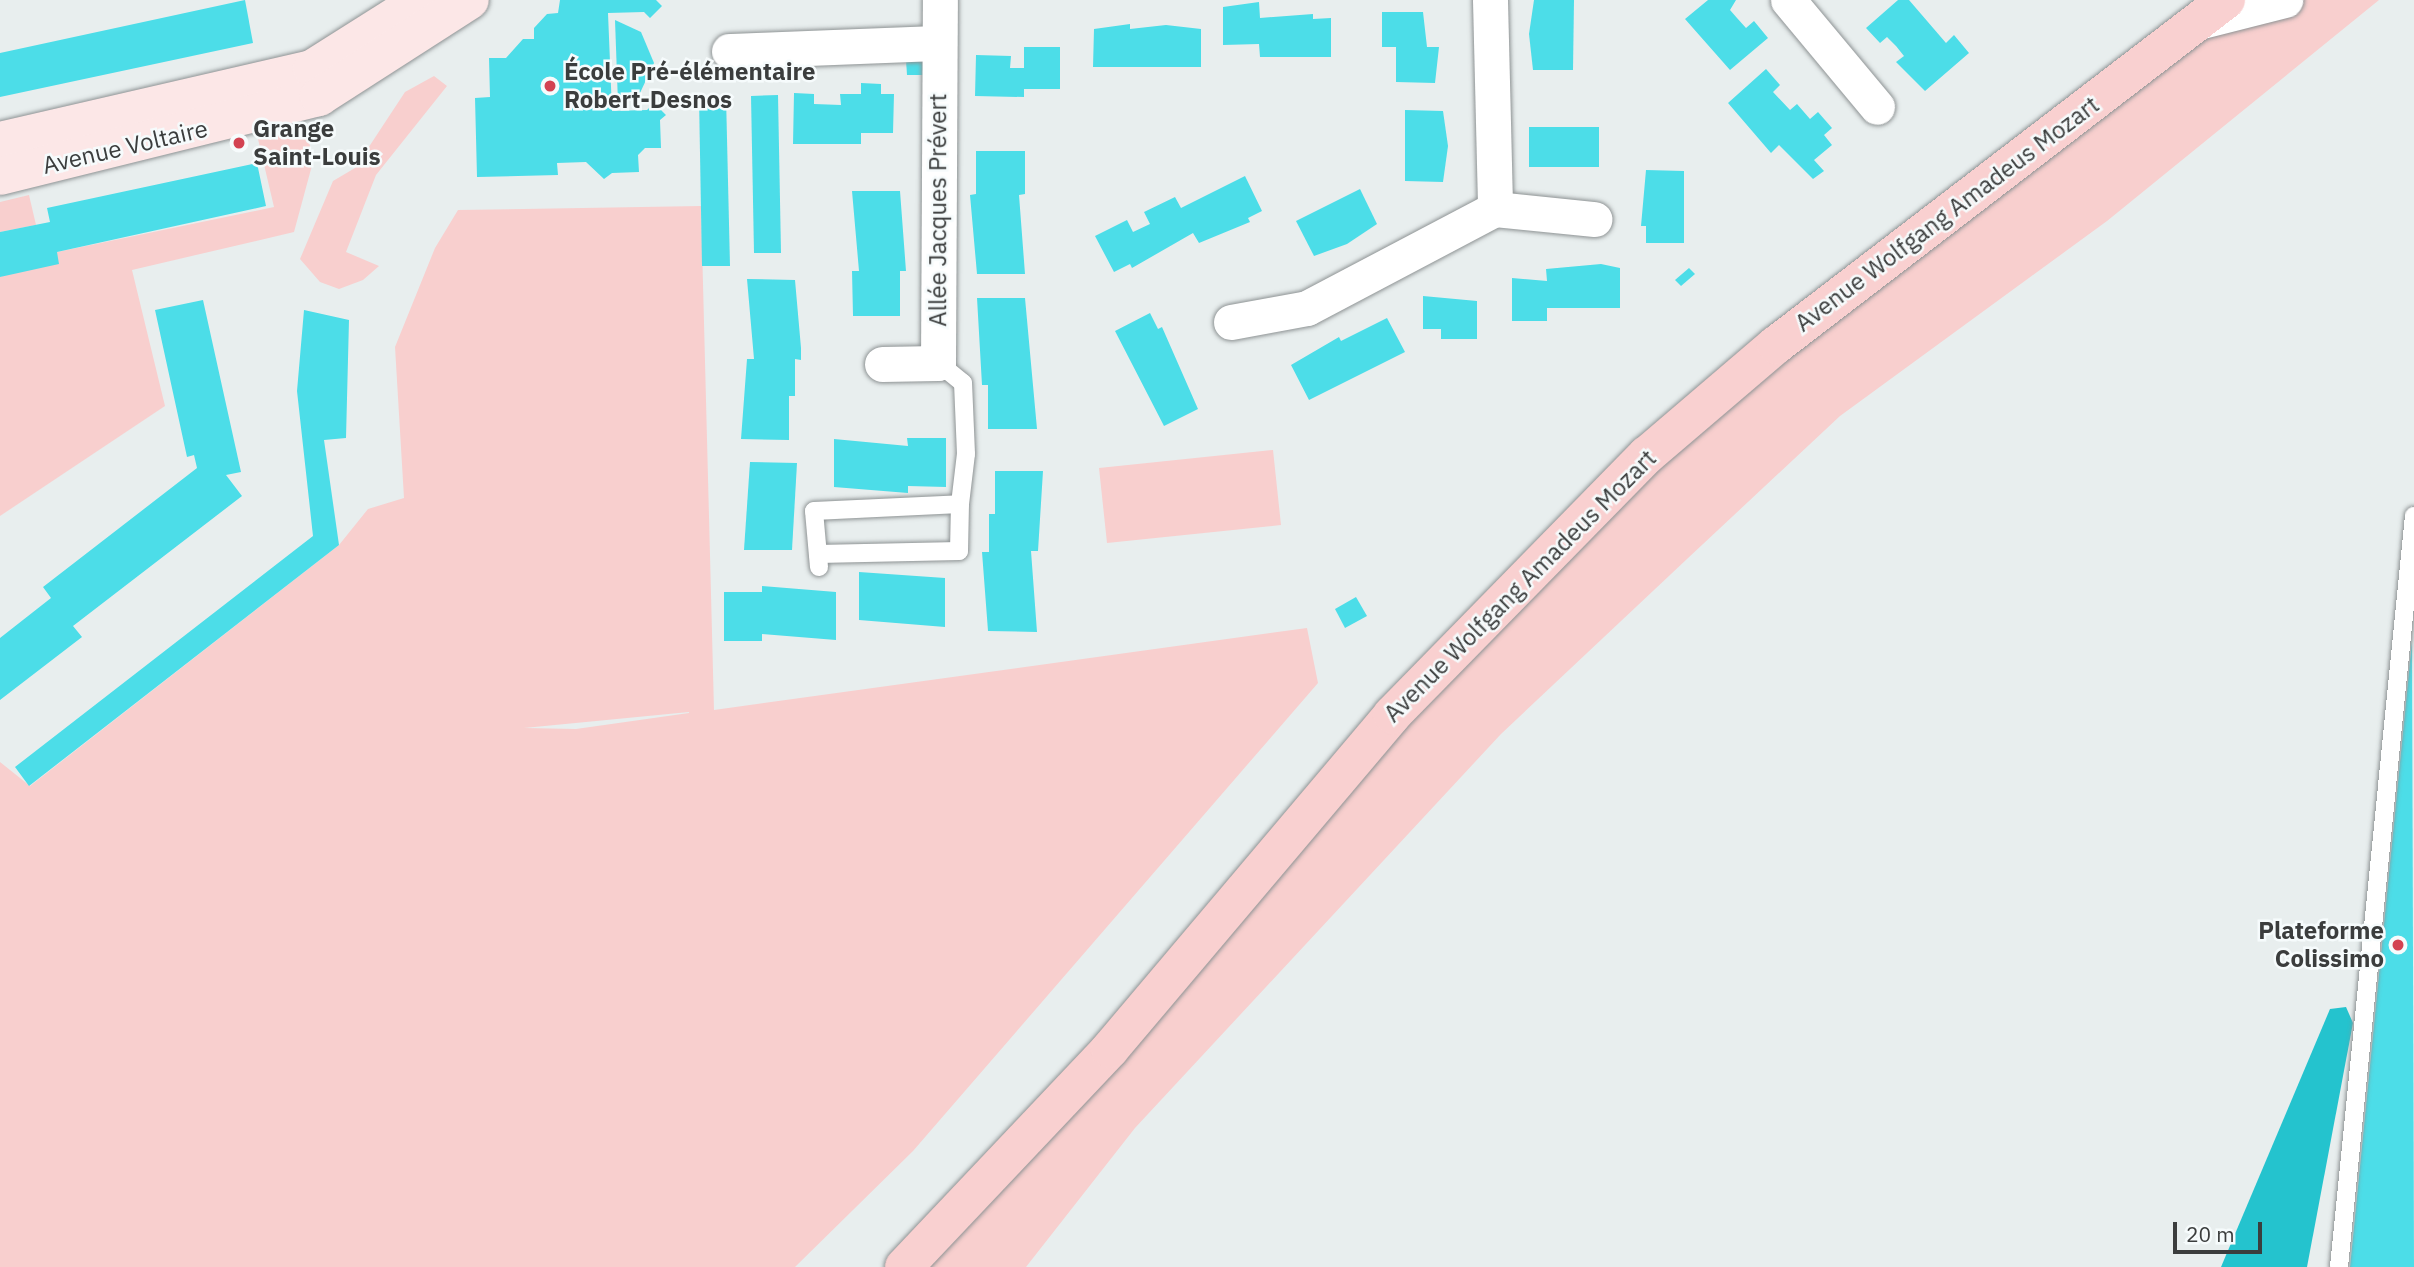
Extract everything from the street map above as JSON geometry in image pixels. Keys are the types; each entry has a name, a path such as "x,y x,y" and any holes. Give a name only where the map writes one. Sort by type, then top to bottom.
{"main road":[{"name":"Avenue Wolfgang Amadeus Mozart","path":"904,1267 1110,1049 1392,715 1647,455 1776,345 2212,11"}],"street":[{"name":"Avenue Voltaire","path":"0,141 312,69 421,0"},
{"name":"Avenue Voltaire","path":"0,176 319,97 470,0"},
{"name":"Allée Jacques Prévert","path":"882,364 937,363 940,0"},
{"path":"1490,0 1495,209"},
{"path":"1788,0 1877,107"},
{"path":"2212,11 2285,0"},
{"path":"729,51 938,43"},
{"path":"1231,322 1307,308 1495,209 1594,219"}],"lane":[{"path":"937,363 963,383 960,504 958,551 819,560 814,511 960,504"},
{"path":"2339,1267 2414,516"}],"shaded area":[{"path":"2264,0 2379,0 2107,221 1840,416 1687,559 1501,734 1135,1128 1026,1267 904,1267 1647,455 2198,22"},
{"path":"434,76 447,86 376,175 346,252 379,266 363,280 339,289 320,282 300,259 333,181 355,168 405,92"},
{"path":"286,128 307,137 314,158 294,232 132,270 165,406 0,516 0,277 57,252 274,207 258,139"},
{"path":"29,195 36,225 0,232 0,202"},
{"path":"701,206 714,710 1307,628 1318,683 913,1151 795,1267 0,1267 0,762 30,786 339,545 368,509 404,498 395,347 435,248 458,210","holes":["689,712 689,713 576,729 524,728"]},
{"path":"1273,450 1281,525 1107,543 1099,468"}],"water":[{"path":"2346,1007 2353,1023 2307,1267 2221,1267 2330,1009"}],"building":[{"path":"245,0 253,43 0,97 0,53"},
{"name":"École Pré-élémentaire Robert-Desnos","path":"560,0 656,0 662,6 650,18 644,12 608,13 612,111 647,110 654,103 666,115 660,120 661,148 645,148 638,155 639,172 612,173 604,179 586,162 557,163 558,175 477,177 475,98 490,97 489,58 506,58 523,39 534,39 534,28 547,14 558,13"},
{"path":"1534,0 1574,0 1573,70 1533,70 1529,34"},
{"path":"1708,0 1736,0 1730,10 1746,28 1754,21 1768,38 1730,70 1685,19"},
{"path":"1898,0 1909,0 1946,43 1954,35 1969,53 1925,91 1896,62 1904,56 1896,46 1887,37 1880,43 1866,28"},
{"path":"1259,2 1260,18 1313,14 1313,19 1331,18 1331,57 1260,57 1259,44 1223,45 1223,7"},
{"path":"1382,12 1423,12 1427,47 1439,47 1435,83 1396,82 1396,47 1382,47"},
{"path":"615,20 641,32 654,63 640,93 618,103"},
{"path":"1130,24 1130,29 1166,25 1201,29 1201,67 1093,67 1094,29"},
{"path":"1024,47 1060,47 1060,89 1024,89 1024,97 975,96 976,55 1011,56 1010,68 1024,68"},
{"path":"906,60 925,60 925,75 907,75"},
{"path":"1766,69 1780,85 1773,92 1790,110 1797,104 1810,119 1818,112 1832,128 1824,135 1832,145 1814,160 1824,171 1813,179 1779,145 1771,153 1728,103"},
{"path":"861,83 881,84 881,94 894,94 893,133 861,133 861,144 793,144 794,93 814,94 814,104 841,105 840,94 861,94"},
{"path":"778,95 781,253 754,253 751,96"},
{"path":"726,96 730,266 702,266 699,97"},
{"path":"1405,110 1443,111 1448,146 1443,182 1405,181"},
{"path":"1529,127 1599,127 1599,167 1529,167"},
{"path":"976,151 1025,151 1025,194 1019,195 1025,274 977,274 970,195 976,194"},
{"path":"257,163 266,206 57,252 59,264 0,277 0,232 50,222 47,208"},
{"path":"1646,170 1684,171 1684,243 1646,243 1646,226 1641,226"},
{"path":"1245,176 1262,211 1248,218 1250,222 1199,243 1193,233 1132,268 1130,264 1114,272 1095,236 1127,220 1133,232 1150,224 1144,212 1175,197 1181,208"},
{"path":"1360,189 1377,224 1347,244 1314,256 1296,221"},
{"path":"852,191 900,191 906,271 900,271 900,316 853,316 852,271 859,271"},
{"path":"1601,264 1620,268 1620,308 1547,308 1547,321 1512,321 1512,278 1547,281 1546,269"},
{"path":"1689,268 1695,274 1681,286 1675,280"},
{"path":"747,279 795,280 801,360 795,359 795,396 789,396 789,440 741,439 747,359 754,359"},
{"path":"1423,296 1477,301 1477,339 1441,339 1441,329 1423,329"},
{"path":"977,298 1025,298 1037,429 988,429 988,385 982,385"},
{"path":"203,300 241,472 226,475 242,496 73,626 82,637 0,700 0,638 51,598 43,587 197,468 194,455 187,457 155,310"},
{"path":"304,310 349,320 346,438 324,440 339,545 29,786 15,767 313,536 297,391"},
{"path":"1150,313 1158,329 1162,327 1198,409 1164,426 1115,331"},
{"path":"1387,318 1405,352 1309,400 1291,365 1339,337 1341,341"},
{"path":"907,438 946,438 946,487 908,486 908,493 834,487 834,439 908,446"},
{"path":"750,462 797,463 792,550 744,550"},
{"path":"995,471 1043,471 1038,551 1031,551 1037,632 988,631 982,552 989,552 989,514 995,514"},
{"path":"859,572 945,578 945,627 859,620"},
{"path":"762,586 836,592 836,640 762,634 762,641 724,641 724,592 762,592"},
{"path":"1356,597 1367,616 1345,628 1335,609"},
{"name":"Plateforme Colissimo","path":"2412,641 2414,1267 2350,1267"}],"place":[{"name":"École Pré-élémentaire Robert-Desnos","path":"550,86"},
{"name":"Grange Saint-Louis","path":"239,143"},
{"name":"Plateforme Colissimo","path":"2398,945"}]}
